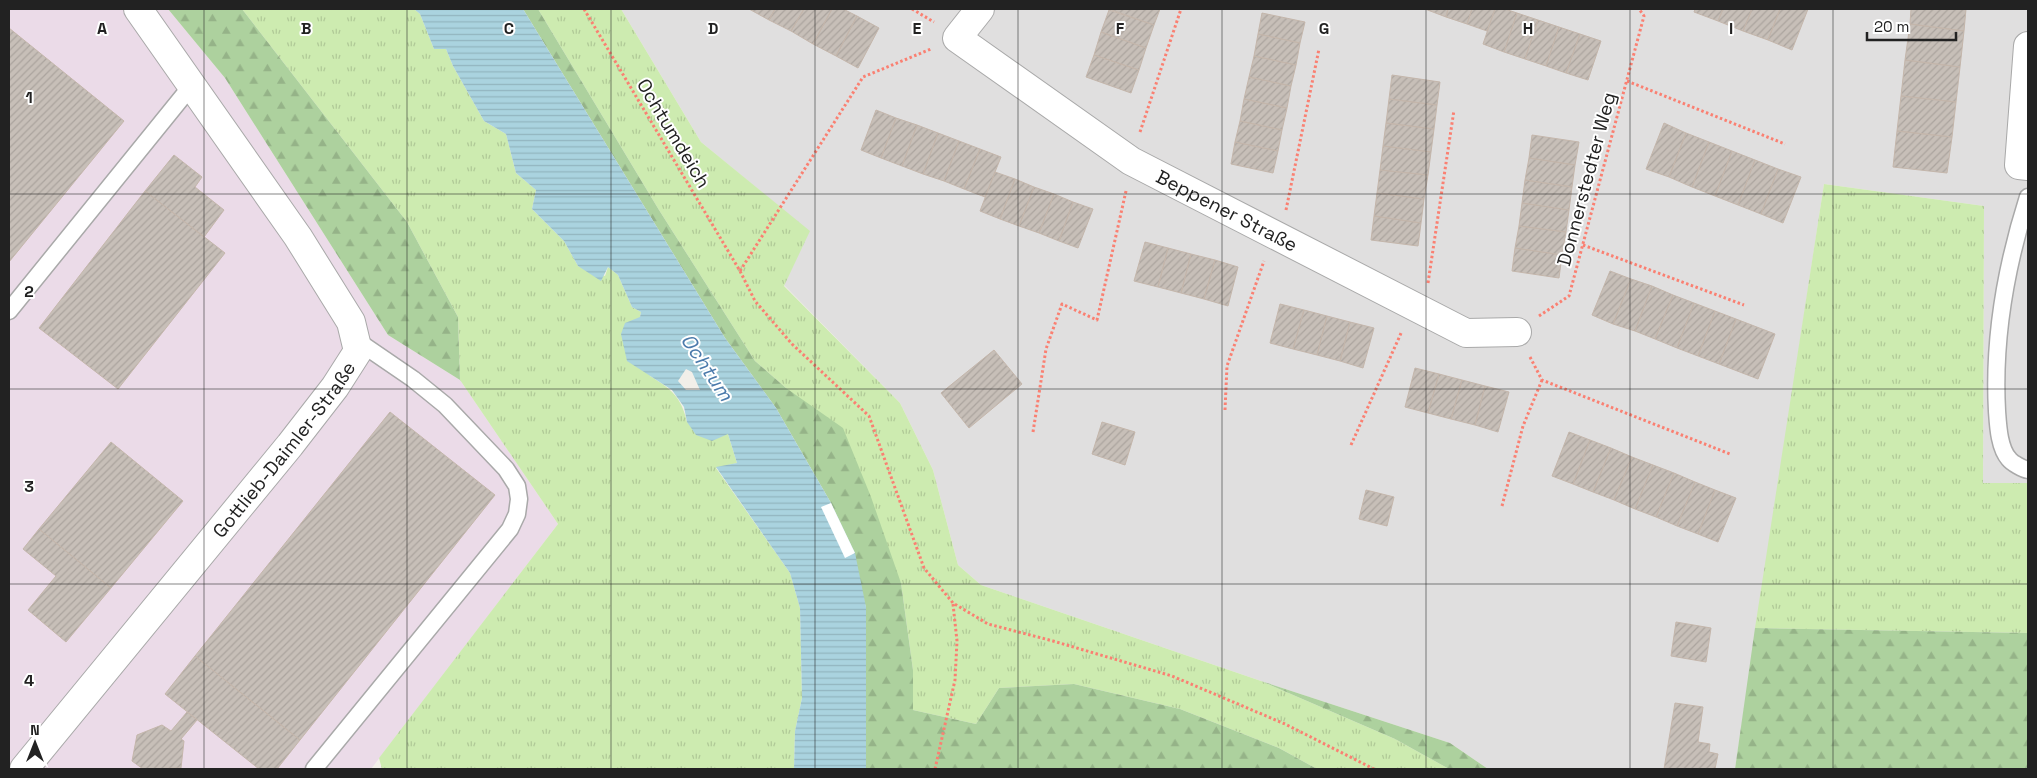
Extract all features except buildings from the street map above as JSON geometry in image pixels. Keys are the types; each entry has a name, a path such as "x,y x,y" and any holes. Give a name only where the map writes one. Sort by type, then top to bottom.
{"street":[{"name":"Gottlieb-Daimler-Straße","path":"24,769 324,402 358,351 351,322 298,237 138,9"},
{"path":"957,38 980,9"},
{"name":"Beppener Straße","path":"957,38 1130,161 1466,334 1517,332"},
{"path":"2023,165 2028,46"}],"lane":[{"path":"9,312 192,85"},
{"path":"2028,197 2008,276 1998,337 1996,386 1998,435 2008,459 2028,470"},
{"path":"314,769 510,529 517,514 519,499 517,486 506,469 445,405 413,379 356,340"}],"path":[{"name":"Ochtumdeich","path":"584,9 756,301 792,344 869,416 924,568 953,603"},
{"path":"1033,432 1046,349 1062,304 1097,320 1128,185 1130,161 1181,9"},
{"path":"1639,9 1644,16"},
{"name":"Donnerstedter Weg","path":"1517,332 1568,296 1645,9"},
{"path":"740,271 863,77 957,38"},
{"path":"1225,410 1227,366 1273,234 1285,216 1319,49"},
{"path":"1627,81 1785,144"},
{"path":"1351,445 1402,331 1419,309 1427,287 1454,110"},
{"path":"1583,245 1744,305"},
{"path":"1502,506 1524,426 1542,380 1730,454"},
{"path":"935,769 955,680 957,641 953,603"},
{"path":"953,603 988,624 1053,640 1172,676 1285,724 1374,769"}],"shaded area":[{"path":"9,9 168,9 225,78 388,335 460,380 558,524 371,769 9,769"},
{"path":"621,9 2028,9 2028,483 1983,483 1984,206 1824,184 1735,769 1488,769 1450,743 1261,681 981,585 958,565 933,470 900,403 784,285 809,231 701,142"}],"green space":[{"path":"168,9 242,9 407,222 458,317 460,380 388,335 225,78"},
{"path":"242,9 414,9 420,14 434,49 446,49 453,66 484,121 506,134 516,173 536,190 532,209 564,241 578,266 605,276 608,267 618,275 632,307 641,312 640,317 650,376 674,394 682,406 687,422 728,434 737,463 716,468 790,573 800,608 802,698 795,731 794,769 382,769 379,758 558,524 460,380 458,317 407,222"},
{"path":"523,9 538,9 659,210 755,361 786,388 843,428 871,497 901,583 913,670 913,710 976,724 999,688 1074,684 1180,709 1279,748 1317,769 866,769 866,607 831,503 776,408 725,338"},
{"path":"538,9 621,9 701,142 810,231 784,286 900,403 933,470 958,565 981,585 1261,681 1395,739 1449,769 1317,769 1279,748 1180,709 1074,684 999,688 976,724 913,710 913,670 901,583 786,388 755,361 659,210"},
{"path":"1824,184 1984,206 1983,483 2028,483 2028,633 1755,628"},
{"path":"1755,628 2028,633 2028,769 1735,769"},
{"path":"1261,681 1450,743 1488,769 1449,769 1395,739"}],"water":[{"name":"Ochtum","path":"414,9 523,9 725,338 776,408 831,503 855,553 866,607 866,769 794,769 795,731 802,698 800,608 790,573 716,467 737,463 728,434 712,441 696,435 687,422 684,407 672,390 627,361 621,334 625,323 640,317 641,312 632,307 618,275 608,267 601,281 578,266 564,241 532,209 536,190 516,173 506,134 484,121 453,66 446,49 434,49 420,14","holes":["686,369 692,372 700,390 686,390 678,381"]}],"pier":[{"path":"831,503 855,553 845,558 821,507"}]}
